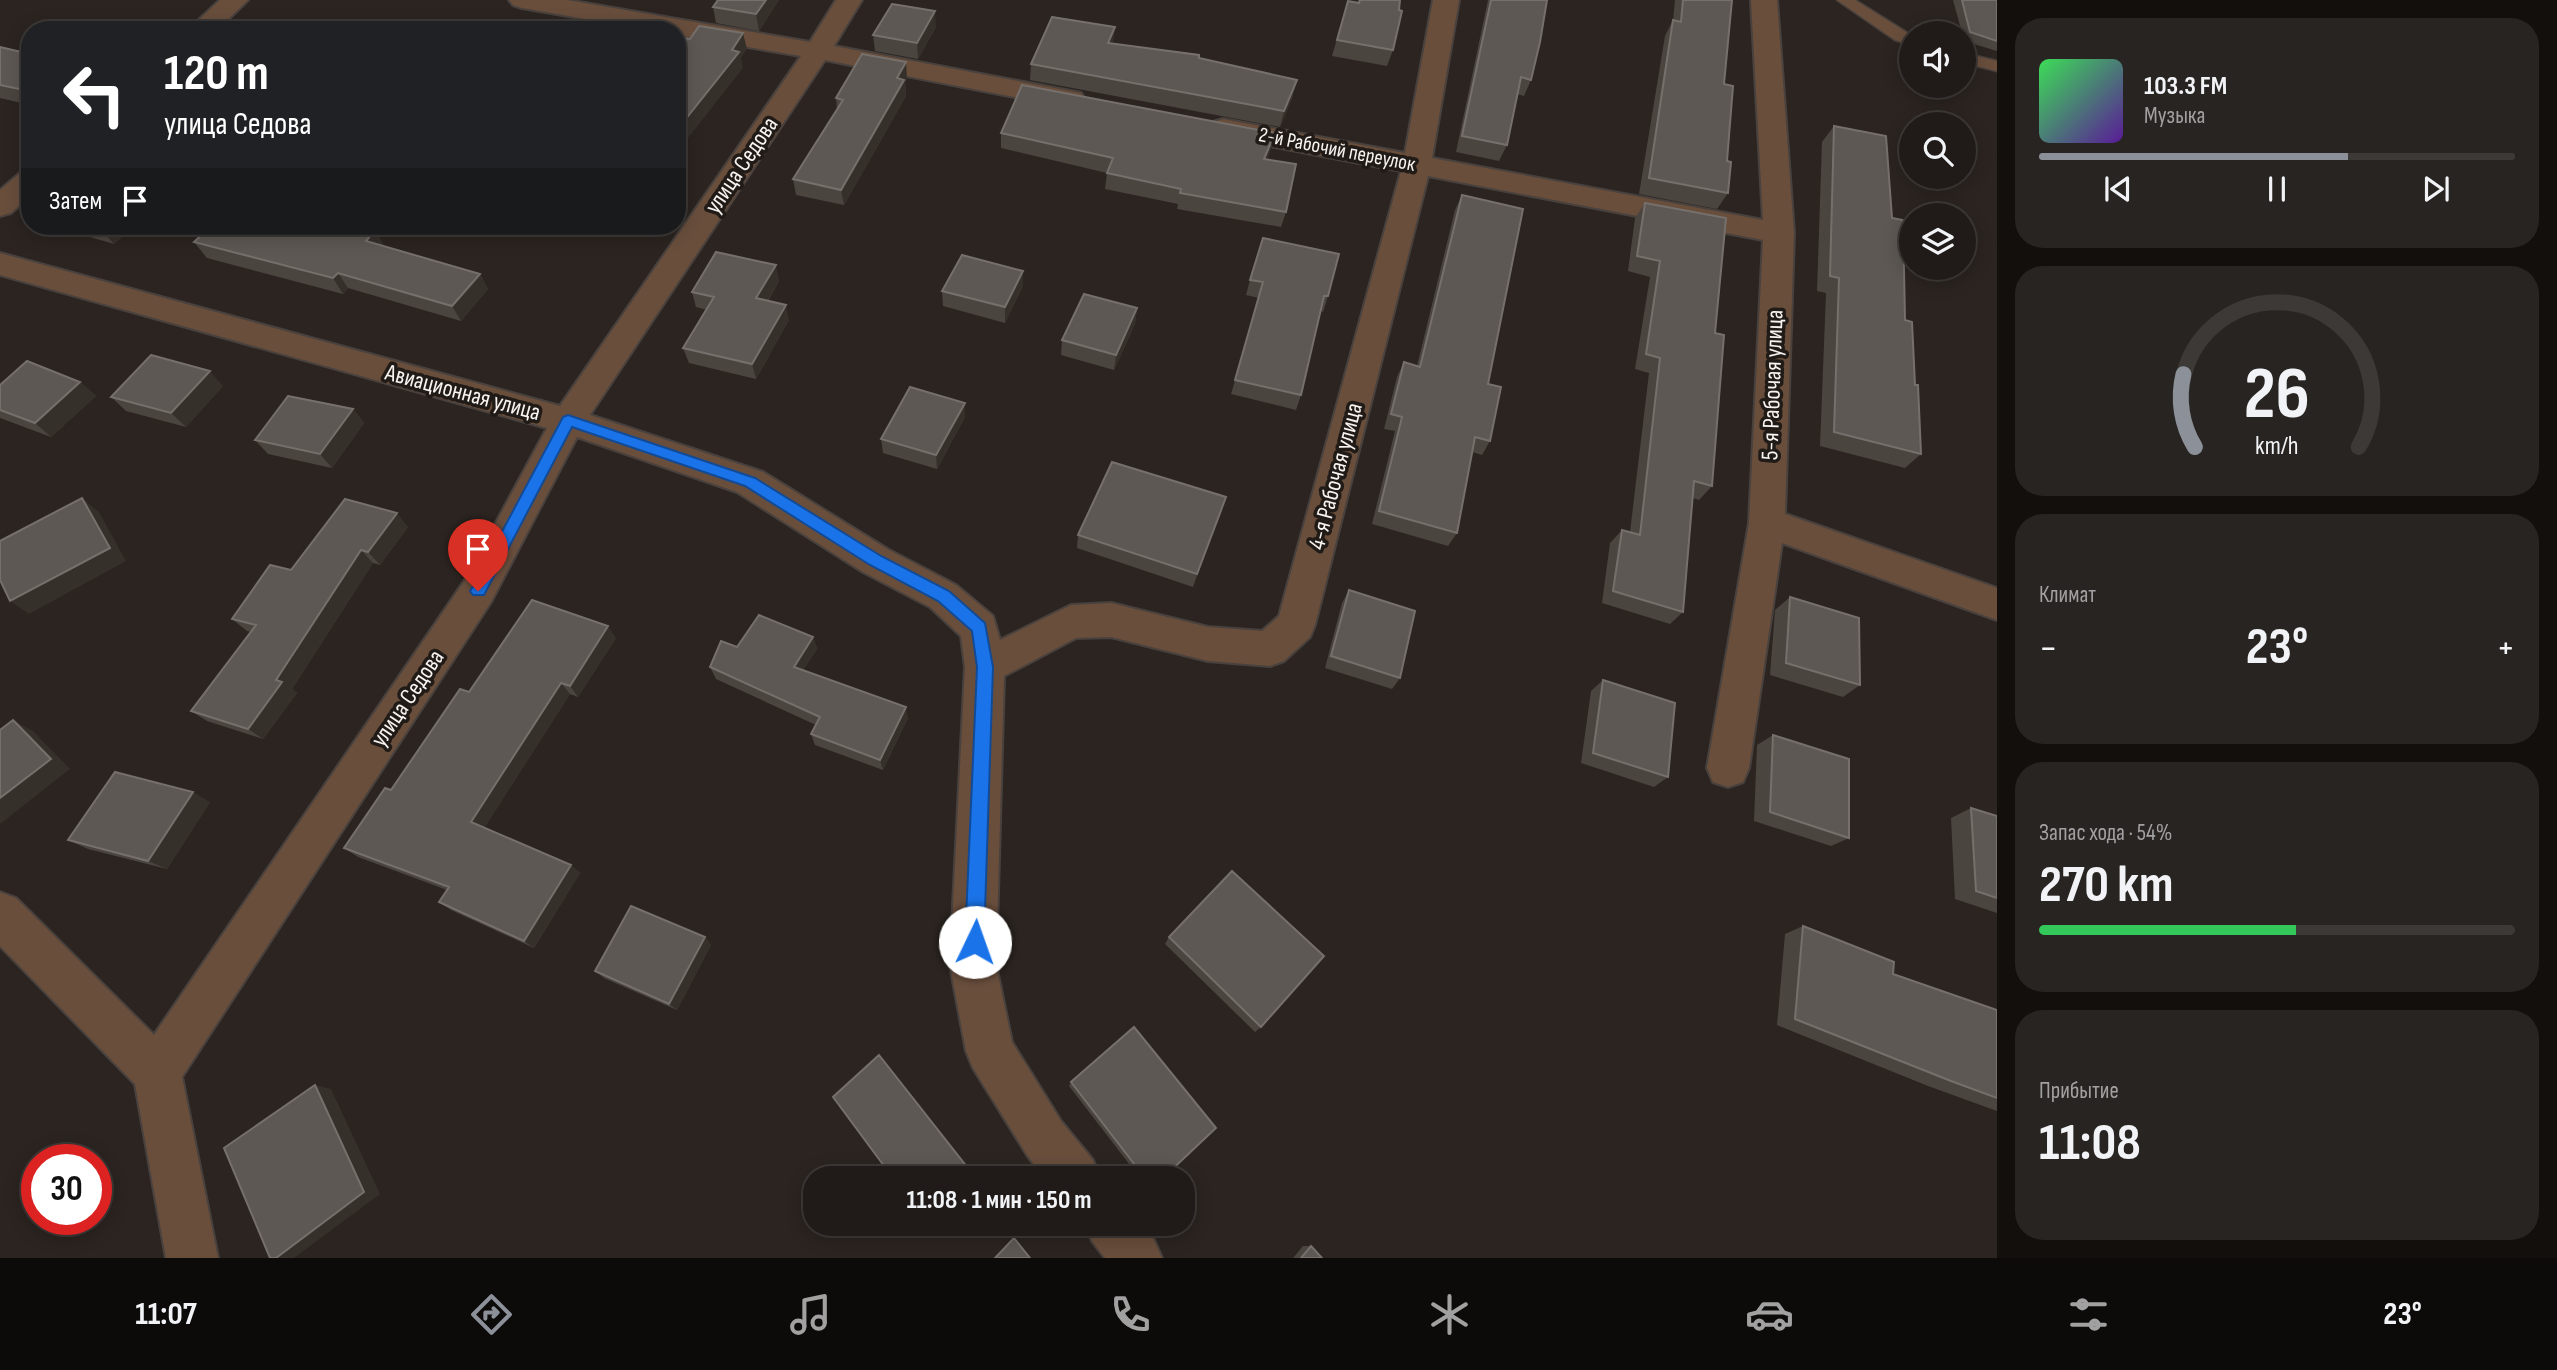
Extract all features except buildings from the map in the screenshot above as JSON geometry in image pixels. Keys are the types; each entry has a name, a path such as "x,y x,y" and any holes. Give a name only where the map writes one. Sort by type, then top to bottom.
{"street":[{"path":"211,21 235,0"},
{"path":"523,0 644,21"},
{"name":"улица Седова","path":"157,1072 478,591 568,421 818,51 849,0"},
{"name":"4-я Рабочая улица","path":"985,667 1071,622 1111,620 1208,644 1270,649 1296,625 1417,164 1446,0"},
{"name":"5-я Рабочая улица","path":"1728,768 1767,523 1779,233 1764,0"},
{"path":"686,28 1090,103"},
{"name":"2-й Рабочий переулок","path":"1199,123 1779,233"},
{"path":"0,206 21,188"},
{"name":"Авиационная улица","path":"0,264 568,421 750,482 876,561 943,596 979,628 985,667 973,965 990,1051 1044,1138 1066,1166"},
{"path":"1767,523 1997,604"},
{"path":"0,914 157,1072 192,1258"},
{"path":"1120,1236 1136,1258"}],"lane":[{"path":"1845,0 1899,36"},
{"path":"1976,61 1997,66"}],"route":[{"path":"478,591 568,421 750,482 876,561 943,596 979,628 985,667 975,942"}]}
